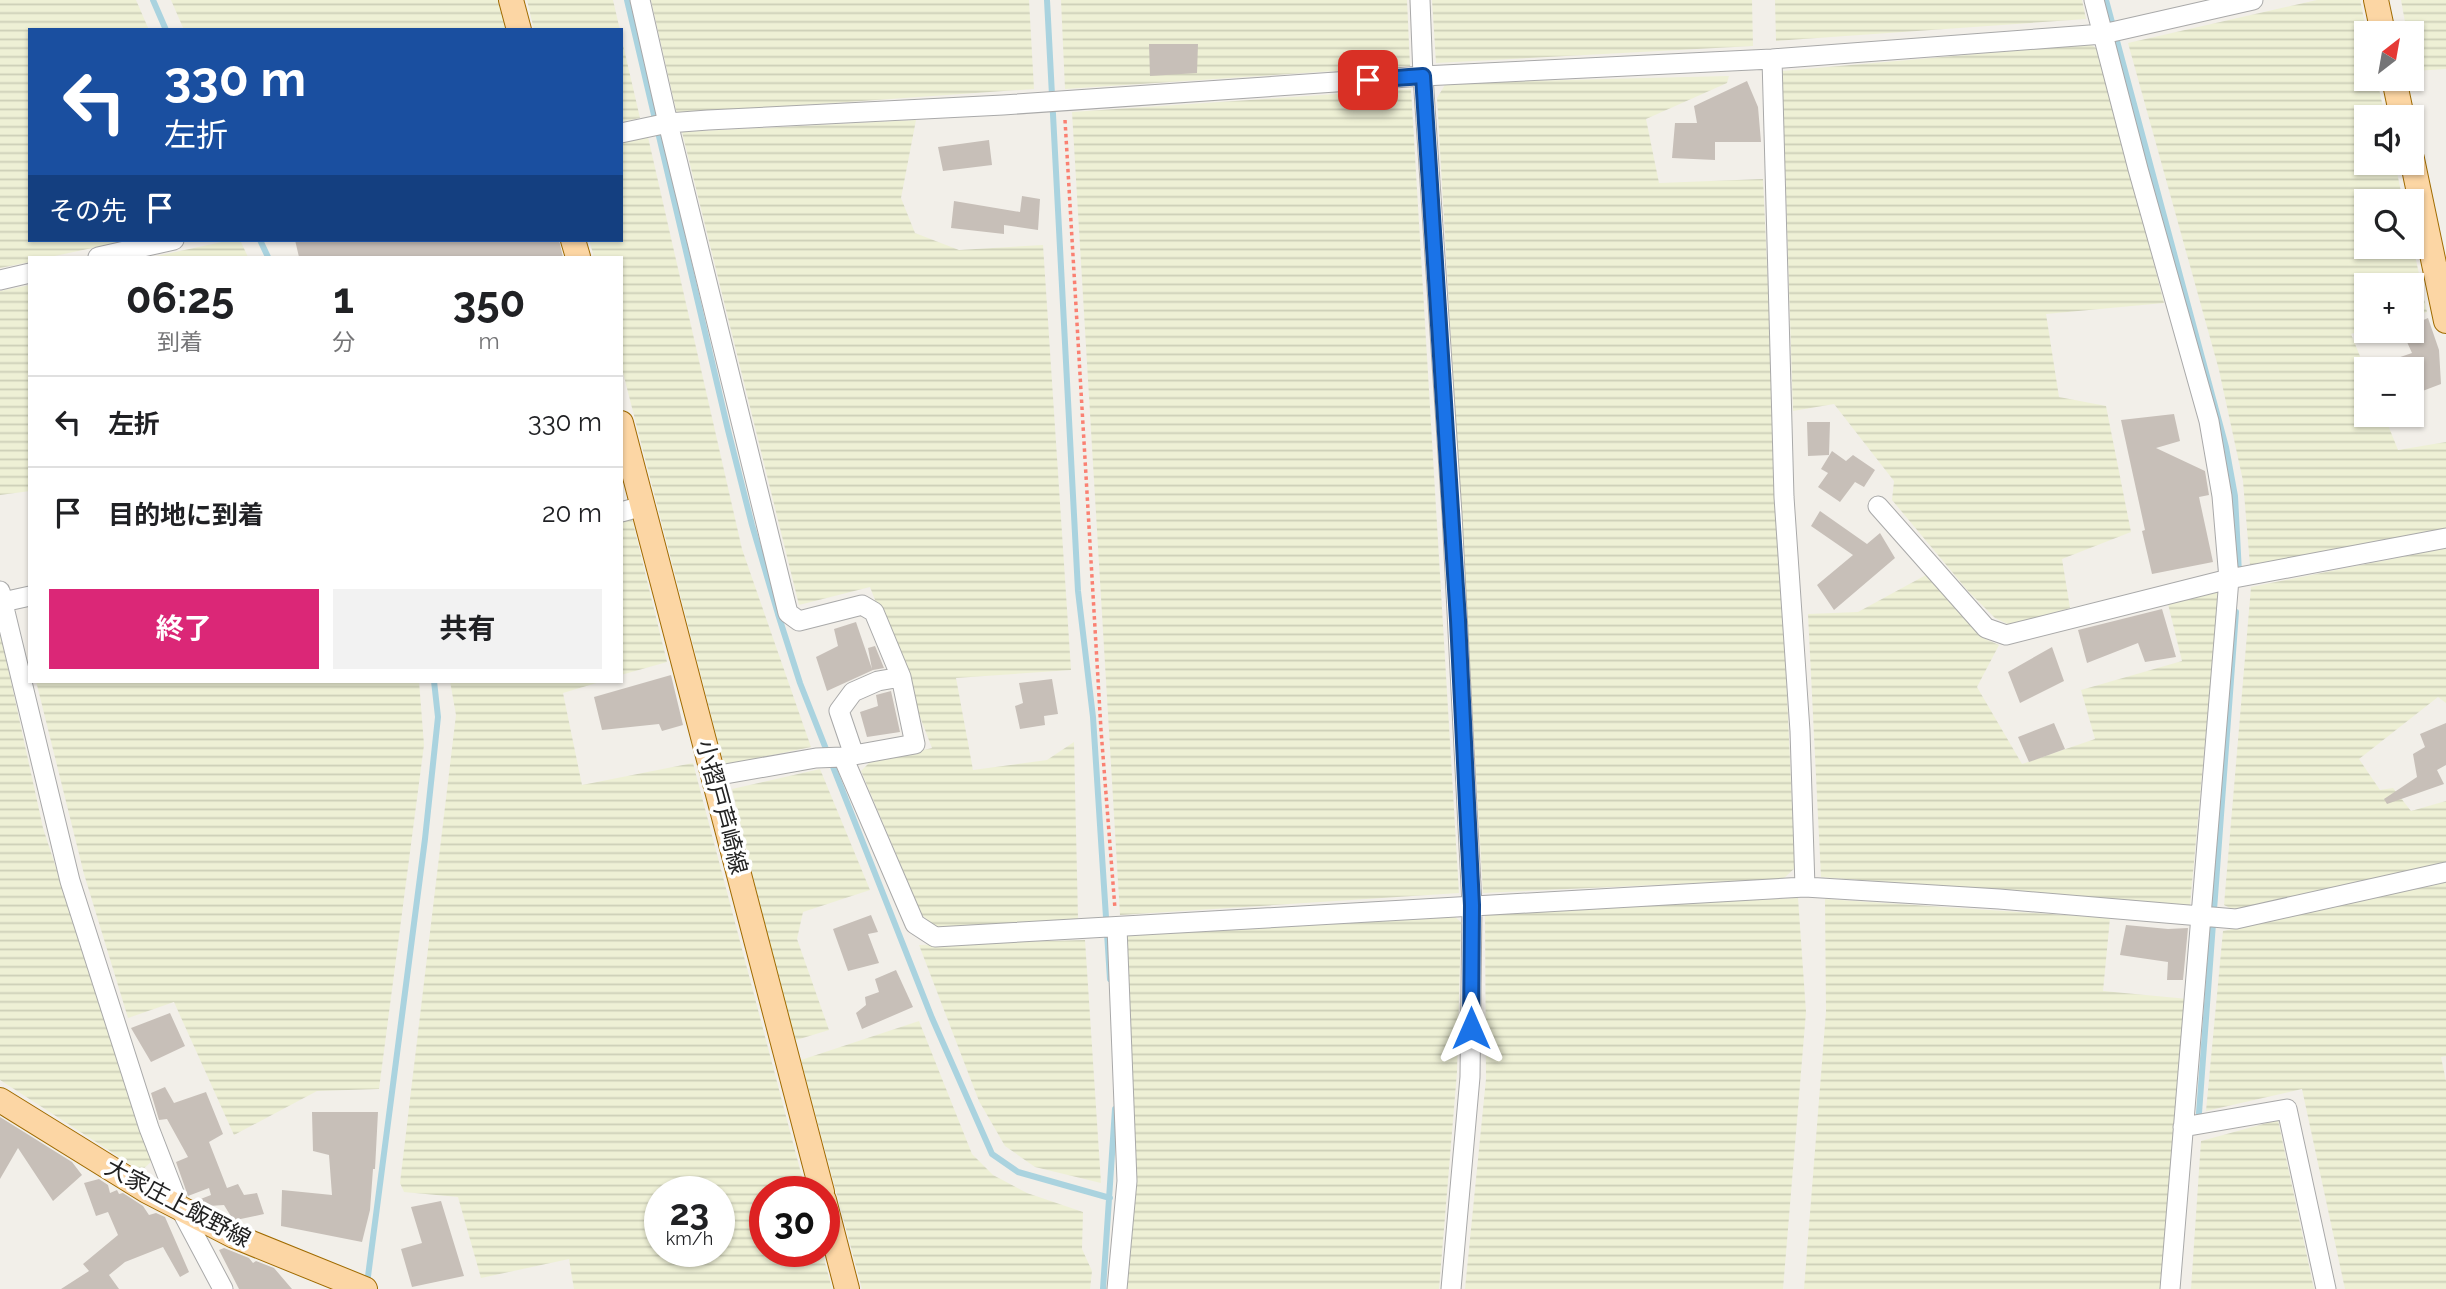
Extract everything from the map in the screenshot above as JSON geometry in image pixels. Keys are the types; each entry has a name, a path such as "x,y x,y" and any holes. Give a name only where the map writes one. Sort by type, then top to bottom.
{"main road":[{"path":"511,0 518,28"},
{"path":"2376,0 2380,21"},
{"path":"2415,175 2446,321"},
{"name":"小摺戸芦崎線","path":"623,438 632,509 714,776 818,1176"},
{"name":"大家庄上飯野線","path":"0,1100 147,1191 234,1236 365,1289"},
{"path":"840,1262 847,1289"}],"street":[{"path":"640,0 788,613 799,621 862,604 874,612 901,677 915,744 714,776"},
{"path":"1420,0 1452,514 1472,905 1470,1077 1451,1289"},
{"path":"2094,0 2209,421 2222,496 2229,579 2170,1289"},
{"path":"623,133 668,123 1063,101 1423,76 1772,59 2103,34 2253,0"},
{"path":"1772,59 1784,497 1800,731 1805,887"},
{"path":"102,256 165,242"},
{"path":"0,280 28,273"},
{"path":"1878,506 1986,628 2006,635 2229,579 2446,538"},
{"path":"28,596 1,596 70,881 149,1128 180,1208 223,1289"},
{"path":"901,677 878,681 853,692 839,711 848,756 915,924 935,937 1805,887 1999,899 2236,919 2446,872"},
{"path":"1117,927 1127,1181 1117,1289"},
{"path":"2183,1127 2287,1109 2326,1289"}],"path":[{"path":"1063,101 1100,716 1117,927"}],"green space":[{"path":"0,0 136,0 148,28 28,28 28,242 121,242 55,256 28,256 28,262 0,268"},
{"path":"171,0 500,0 507,28 183,28"},
{"path":"527,0 613,0 620,28 534,28"},
{"path":"651,0 1029,0 1034,89 677,114"},
{"path":"1061,0 1407,0 1410,66 1065,89"},
{"path":"1432,0 1752,0 1753,46 1436,63"},
{"path":"1775,0 2082,0 2086,19 1776,41"},
{"path":"2317,0 2360,0 2364,21 2354,21 2354,91 2380,91 2382,105 2354,105 2354,175 2398,175 2400,189 2354,189 2354,259 2416,259 2419,273 2354,273 2354,333 2351,334 2360,357 2354,357 2354,427 2389,427 2398,450 2446,442 2446,529 2250,565 2243,481 2219,370 2128,43"},
{"path":"2401,0 2446,0 2446,69 2424,70 2424,21 2405,21"},
{"path":"2090,44 2099,50 2164,303 2046,314 2059,397 2106,406 2131,532 2062,559 2070,608 2010,625 1995,618 1968,591 1892,500 1894,481 1834,404 1793,411 1782,71"},
{"path":"623,45 640,118 623,122"},
{"path":"1729,76 1727,83 1646,119 1659,183 1763,179 1795,868 1783,879 1483,893 1437,98 1446,83"},
{"path":"1411,89 1459,893 1120,915 1072,112"},
{"path":"916,120 901,198 915,233 959,250 1043,245 1071,670 956,678 973,770 1047,760 1074,742 1078,919 937,928 922,915 861,771 869,763 932,748 870,587 799,605 682,132"},
{"path":"648,137 742,549 811,747 724,765 623,373 623,256 594,256 590,242 623,242 623,143"},
{"path":"222,242 241,242 248,256 157,256"},
{"path":"28,285 28,491 0,495 0,291"},
{"path":"632,519 667,662 623,674 623,521"},
{"path":"2446,548 2446,703 2438,697 2359,759 2380,790 2393,788 2411,811 2446,801 2446,863 2238,912 2224,905 2251,587"},
{"path":"1926,575 1983,638 1999,645 1977,687 2022,764 2095,739 2081,690 2182,661 2168,604 2219,592 2190,905 1821,877 1808,614 1858,612"},
{"path":"0,631 43,828 152,1161 141,1171 0,1080"},
{"path":"36,683 419,683 424,745 379,1089 317,1091 234,1135 174,1002 128,1018 84,874"},
{"path":"450,683 596,683 563,693 582,785 693,763 802,1176 749,1176 749,1267 826,1267 832,1289 574,1289 569,1259 481,1278 458,1197 404,1192 400,1183 456,715"},
{"path":"820,769 870,890 803,912 797,939 829,1030 793,1041 732,789"},
{"path":"2446,881 2446,1056 2441,1057 2446,1081 2446,1289 2345,1289 2302,1089 2206,1111 2223,931"},
{"path":"1798,898 1806,1012 1783,1289 1465,1289 1486,1079 1485,912"},
{"path":"1825,899 2110,918 2103,991 2188,999 2162,1289 1804,1289 1826,1012"},
{"path":"1455,917 1461,922 1457,1072 1439,1289 1122,1289 1125,936"},
{"path":"1085,940 1101,1183 1035,1167 1005,1146 979,1101 919,945"},
{"path":"919,1021 972,1154 993,1175 1027,1193 1083,1212 1082,1249 1092,1271 1090,1289 862,1289 840,1206 840,1176 832,1176 801,1060"},
{"path":"2278,1120 2314,1289 2191,1289 2201,1141"}],"building":[{"path":"1149,44 1198,44 1197,73 1150,76"},
{"path":"1747,81 1758,107 1761,142 1715,142 1715,160 1672,158 1675,123 1697,123 1694,106"},
{"path":"989,140 992,165 943,171 938,147"},
{"path":"1022,196 1040,199 1038,230 1004,225 1004,234 951,228 954,201 1020,212"},
{"path":"295,242 559,242 563,256 299,256"},
{"path":"2428,318 2439,350 2441,384 2424,390 2424,357 2400,357 2412,353 2407,343 2424,343 2424,320"},
{"path":"2174,414 2180,441 2156,448 2205,471 2209,495 2199,497 2213,562 2152,574 2121,420"},
{"path":"1807,422 1830,422 1829,455 1808,456"},
{"path":"1832,451 1846,461 1853,455 1875,470 1864,487 1855,482 1840,502 1818,487 1828,473 1821,469"},
{"path":"1820,511 1867,544 1880,533 1895,558 1834,610 1817,585 1853,555 1811,526"},
{"path":"2162,609 2176,657 2145,662 2138,643 2087,663 2078,630"},
{"path":"856,622 872,669 868,648 875,646 884,668 873,670 827,691 816,657 838,646 834,629"},
{"path":"2052,647 2064,681 2020,703 2008,672"},
{"path":"671,675 683,725 662,731 659,724 602,730 594,697"},
{"path":"1052,679 1058,714 1044,716 1045,725 1020,729 1015,706 1023,703 1019,683"},
{"path":"891,691 900,732 867,737 860,712 878,706 876,695"},
{"path":"2054,723 2065,749 2029,762 2018,737"},
{"path":"2446,723 2446,765 2437,770 2444,784 2387,804 2384,799 2417,777 2413,754 2425,747 2420,734"},
{"path":"871,915 878,932 868,934 879,963 848,971 833,929"},
{"path":"2126,925 2188,928 2183,980 2167,980 2168,962 2120,955"},
{"path":"896,970 913,1007 862,1029 856,1013 866,1005 865,997 879,992 875,979"},
{"path":"170,1013 185,1046 151,1062 131,1028"},
{"path":"165,1087 174,1103 206,1092 223,1134 209,1142 227,1188 238,1184 244,1195 257,1193 264,1214 236,1220 224,1205 209,1206 198,1200 211,1195 209,1188 188,1196 176,1162 188,1157 167,1119 159,1120 151,1093"},
{"path":"312,1112 378,1112 370,1210 362,1242 281,1226 282,1190 332,1195 329,1155 313,1151"},
{"path":"0,1117 72,1162 82,1175 53,1201 18,1148 0,1179"},
{"path":"99,1179 108,1185 110,1193 117,1190 119,1194 123,1193 143,1206 149,1215 156,1213 165,1217 189,1272 180,1277 163,1247 125,1262 109,1275 119,1289 61,1289 89,1271 83,1264 118,1235 108,1212 96,1216 84,1183"},
{"path":"441,1201 464,1276 412,1287 401,1249 422,1243 411,1207"},
{"path":"224,1248 249,1258 253,1263 256,1261 274,1268 292,1289 239,1289 219,1250"}],"waterway":[{"path":"153,0 165,28"},
{"path":"627,0 728,430 778,614 800,683 932,1018 992,1154 1018,1172 1110,1198"},
{"path":"1047,0 1078,591 1093,717 1110,979"},
{"path":"2106,0 2226,447 2235,496 2239,573"},
{"path":"261,242 268,256"},
{"path":"2199,1113 2236,612"},
{"path":"367,1284 425,839 438,717 434,683"},
{"path":"1103,1289 1115,1109"}],"route":[{"path":"1368,80 1423,76 1458,620 1472,905 1471,1028"}]}
